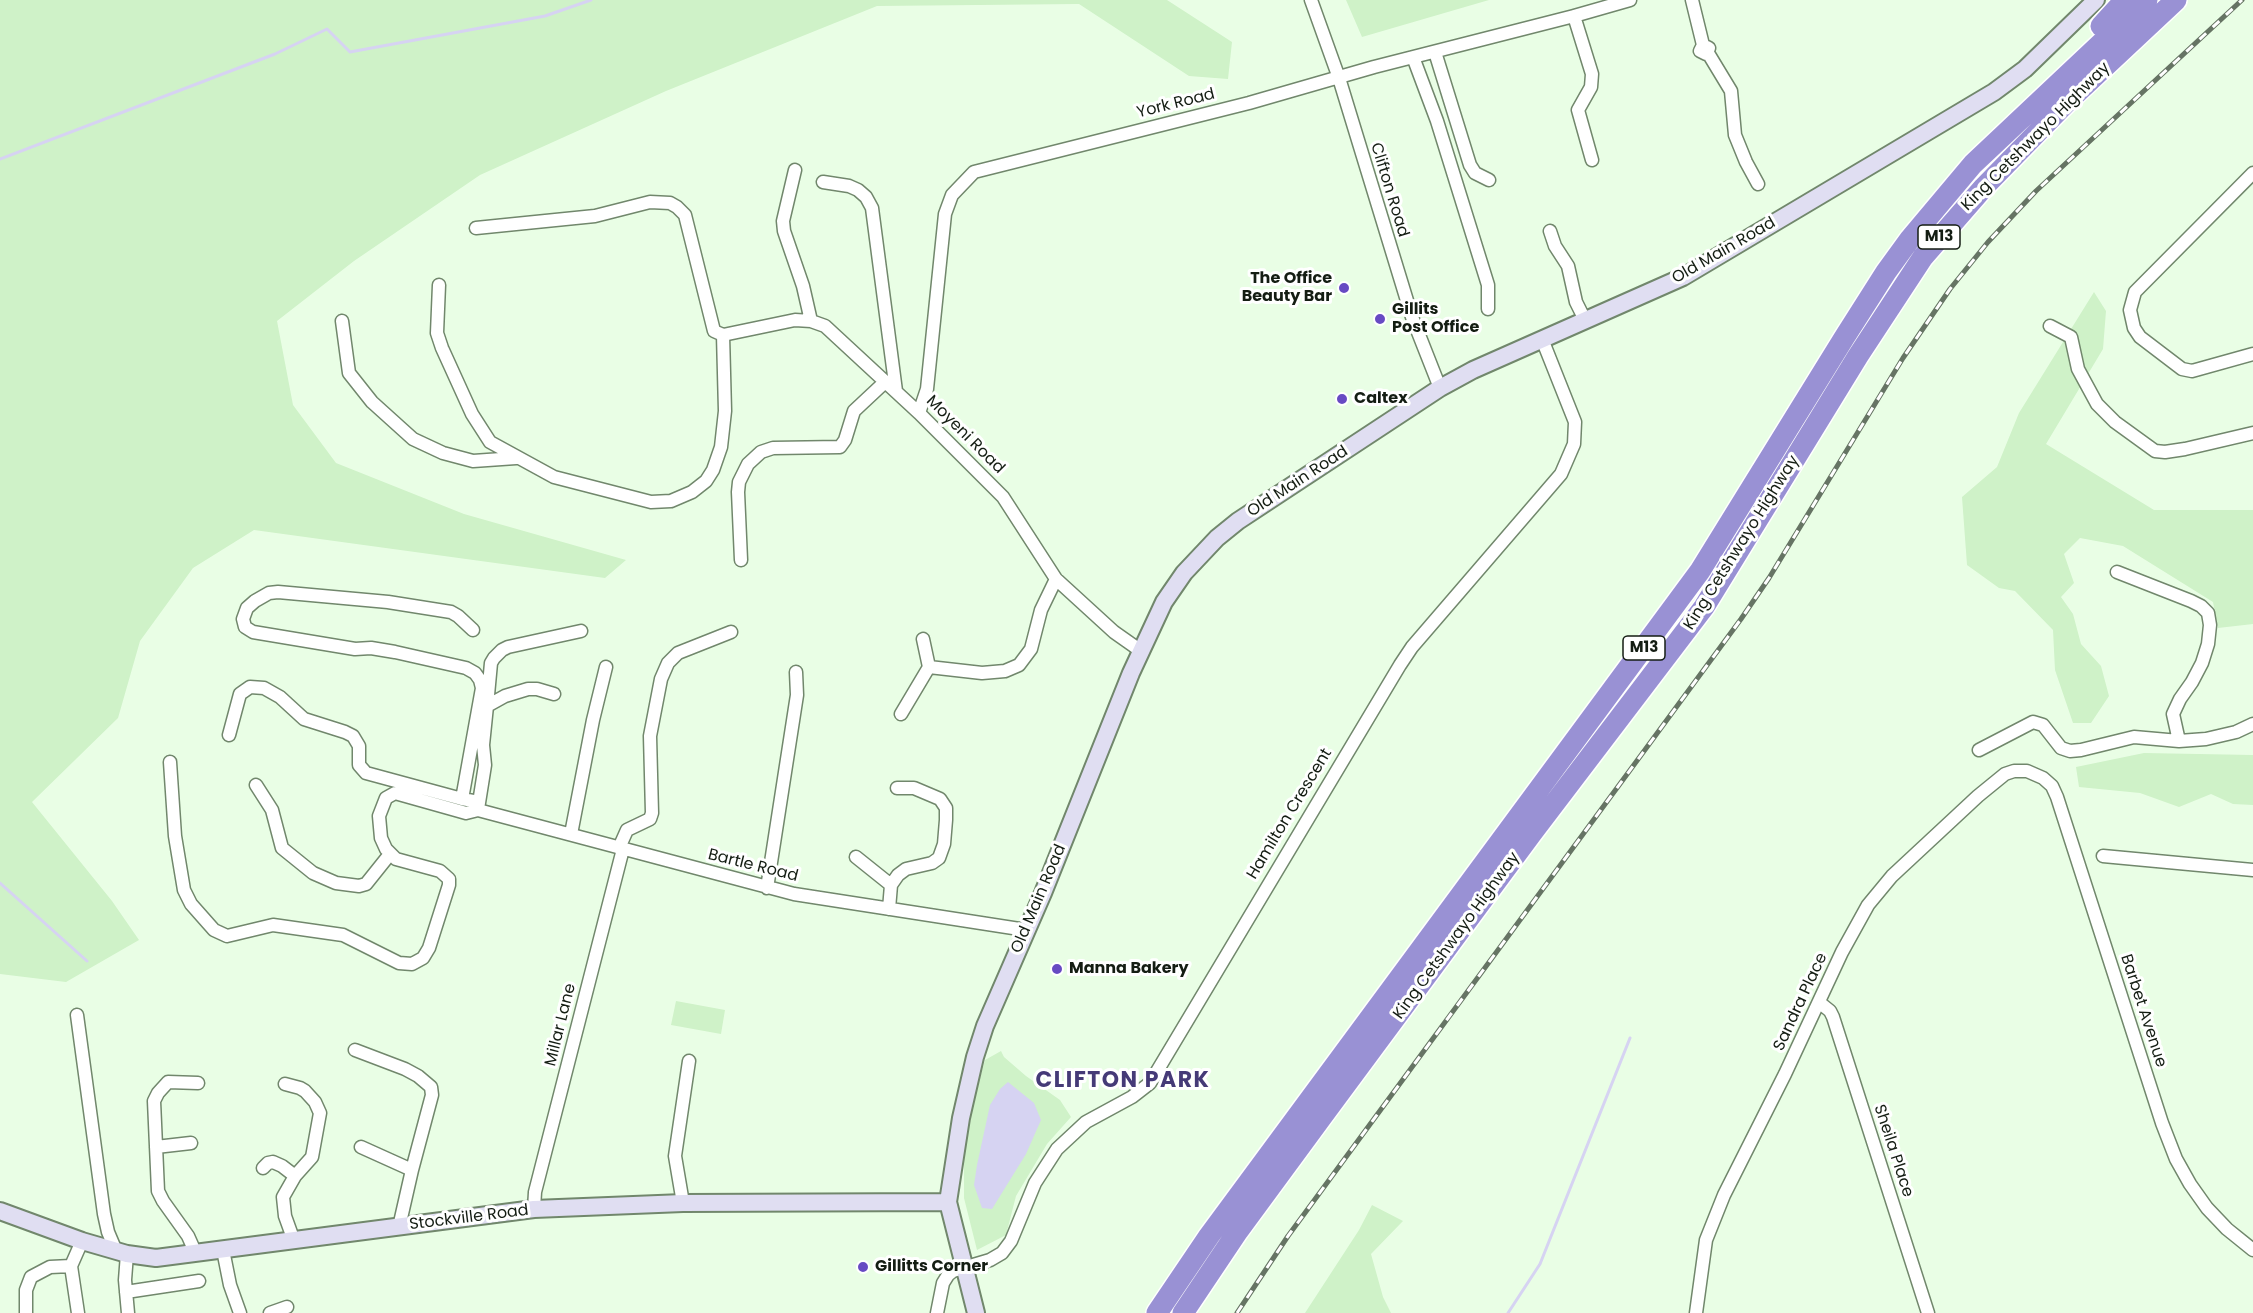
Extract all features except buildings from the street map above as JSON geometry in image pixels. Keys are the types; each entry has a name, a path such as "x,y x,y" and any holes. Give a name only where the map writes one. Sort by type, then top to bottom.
{"highway":[{"path":"2015,123 2036,94 2125,0"},
{"name":"King Cetshwayo Highway","path":"1157,1313 1209,1236 1700,571 1886,272 1973,164 2147,0"},
{"name":"King Cetshwayo Highway","path":"1182,1313 1324,1114 1539,824 1704,607 1858,356 1923,257 1984,187 2067,102 2176,0"},
{"path":"2038,132 2193,0"}],"street":[{"name":"Clifton Road","path":"1311,0 1339,78 1412,318 1440,388"},
{"name":"York Road","path":"919,413 927,389 945,214 952,195 970,175 983,168 1249,103 1630,0"},
{"path":"1692,0 1705,49 1731,91 1735,135 1758,184"},
{"name":"Old Main Road","path":"976,1313 948,1202 961,1118 975,1057 985,1026 1043,893 1141,651 1174,585 1217,538 1271,499 1440,388 1473,370 1683,277 1978,102 2025,69 2096,0"},
{"path":"1574,16 1592,74 1592,84 1578,110 1592,160"},
{"path":"1435,52 1470,165 1475,172 1489,180"},
{"path":"1413,57 1437,120 1488,285 1488,309"},
{"path":"476,228 595,216 650,202 670,203 685,215 712,329 723,335 784,322 811,321 784,231 783,221 795,170"},
{"path":"2253,173 2151,274 2135,292 2130,310 2134,328 2140,337 2182,369 2192,370 2253,354"},
{"path":"823,182 849,186 858,190 866,197 872,208 896,391"},
{"path":"1550,231 1555,246 1568,266 1576,302 1585,321"},
{"path":"439,285 437,333 444,353 481,431 490,442 554,477 651,502 671,501 692,492 710,476 721,447 725,411 723,335"},
{"path":"342,321 350,373 372,402 413,440 443,453 473,461 516,458"},
{"name":"Moyeni Road","path":"811,321 825,326 919,413 1003,497 1056,579 1122,639 1141,651"},
{"path":"2050,326 2071,338 2078,369 2097,404 2115,422 2156,451 2185,449 2253,433"},
{"name":"Hamilton Crescent","path":"963,1268 990,1260 1002,1253 1017,1230 1035,1183 1046,1164 1073,1132 1086,1122 1132,1097 1150,1083 1412,647 1561,474 1574,444 1575,422 1542,339"},
{"path":"741,560 738,492 739,482 748,464 761,452 773,448 840,447 845,440 854,411 885,382"},
{"path":"2117,572 2191,601 2208,613 2210,625 2208,644 2202,663 2174,709 2173,720 2180,741"},
{"path":"929,667 982,673 1005,671 1019,665 1031,649 1045,599 1056,579"},
{"path":"462,798 482,688 475,673 466,668 394,652 371,648 355,649 254,632 245,627 243,619 247,608 255,601 269,593 278,592 388,602 451,612 473,630"},
{"path":"478,806 485,765 483,745 491,663 499,652 514,646 581,631"},
{"path":"621,849 625,831 650,819 652,813 650,736 668,663 678,653 731,632"},
{"path":"901,714 929,667 924,639"},
{"path":"571,834 606,667"},
{"path":"767,888 797,695 796,672"},
{"path":"229,735 240,694 250,687 264,688 280,697 304,719 353,736 359,746 359,765 366,773 462,798 478,806"},
{"path":"487,706 505,696 528,689 554,694"},
{"path":"1979,750 2033,722 2043,724 2061,748 2070,751 2134,737 2180,741 2214,738 2253,724"},
{"path":"170,762 174,827 184,890 191,904 219,933 234,935 273,925 330,932 346,936 399,963 415,963 428,951 449,879 440,871 402,861 390,854 383,843 379,826 383,803 388,796 399,794 466,813 478,806"},
{"name":"Sandra Place","path":"1696,1313 1706,1240 1724,1195 1820,1003 1853,931 1878,892 1993,783 2005,774 2027,771"},
{"name":"Barbet Avenue","path":"2027,771 2048,781 2057,797 2162,1123 2176,1159 2207,1208 2227,1229 2253,1250"},
{"path":"256,785 272,810 282,848 313,873 336,883 360,886 366,884 390,854"},
{"path":"889,909 891,885 898,875 906,869 937,860 944,844 946,820 946,808 940,799 914,788 897,788"},
{"name":"Bartle Road","path":"478,806 621,849 767,888 820,899 1026,930"},
{"name":"Millar Lane","path":"534,1209 535,1192 621,849"},
{"path":"2103,856 2253,870"},
{"path":"856,857 891,885"},
{"name":"Sheila Place","path":"1820,1003 1830,1011 1833,1017 1928,1313"},
{"path":"77,1015 104,1214 108,1232 122,1253 128,1313"},
{"path":"355,1050 405,1069 431,1087 432,1095 399,1227"},
{"path":"683,1203 675,1156 689,1061"},
{"path":"196,1254 188,1236 160,1197 157,1181 154,1101 168,1082 198,1083"},
{"path":"285,1084 305,1091 315,1102 320,1113 312,1157 295,1176 285,1192 283,1203 294,1241"},
{"path":"156,1147 191,1143"},
{"path":"362,1147 412,1170"},
{"path":"263,1168 273,1162 295,1176"},
{"name":"Stockville Road","path":"0,1211 82,1241 122,1253 156,1258 534,1209 683,1203 948,1202"},
{"path":"78,1313 71,1266 82,1241"},
{"path":"223,1250 230,1285 240,1313"},
{"path":"26,1313 26,1290 31,1277 51,1267 71,1266"},
{"path":"937,1313 945,1278 950,1272 963,1268"},
{"path":"126,1292 199,1281"},
{"path":"270,1313 287,1308"}],"green space":[{"path":"0,0 1167,0 1232,42 1228,79 1189,76 1079,4 877,6 666,91 480,175 354,261 277,321 293,405 336,463 464,514 626,560 605,578 254,530 193,568 140,641 118,718 32,802 112,901 139,940 66,982 0,974"},
{"path":"1346,0 1489,0 1362,37"},
{"path":"2094,292 2106,311 2103,349 2046,444 2154,510 2253,510 2253,624 2218,628 2213,602 2123,546 2080,538 2064,554 2074,583 2061,597 2073,614 2081,644 2101,666 2109,696 2091,723 2073,723 2055,670 2053,630 2015,591 1999,588 1967,565 1962,497 1997,467 2019,413"},
{"path":"2144,753 2253,755 2253,805 2233,804 2211,794 2179,807 2140,793 2079,787 2076,767"},
{"path":"676,1001 725,1010 721,1034 671,1025"},
{"path":"1001,1051 1004,1057 1026,1076 1060,1100 1071,1117 1047,1144 1016,1196 1006,1235 977,1250 964,1198 964,1134 985,1060"},
{"path":"1372,1205 1403,1221 1371,1254 1383,1297 1391,1313 1305,1313 1359,1230"}],"shaded area":[{"path":"1008,1082 1034,1103 1041,1120 1026,1154 992,1209 982,1208 974,1185 977,1165 990,1105 1000,1089"}],"waterway":[{"path":"0,159 275,54 327,29 350,52 545,16 591,0"},
{"path":"0,883 87,961"},
{"path":"1508,1313 1540,1264 1630,1038"}],"railway":[{"path":"1237,1313 1288,1236 1741,619 1769,578 1903,358 1950,289 1988,242 2036,191 2242,0"}],"place":[{"name":"The Office Beauty Bar","path":"1344,288"},
{"name":"Gillits Post Office","path":"1380,319"},
{"name":"Caltex","path":"1342,399"},
{"name":"Manna Bakery","path":"1057,969"},
{"name":"Gillitts Corner","path":"863,1267"}],"district":[{"name":"CLIFTON PARK","path":"1123,1081"}]}
